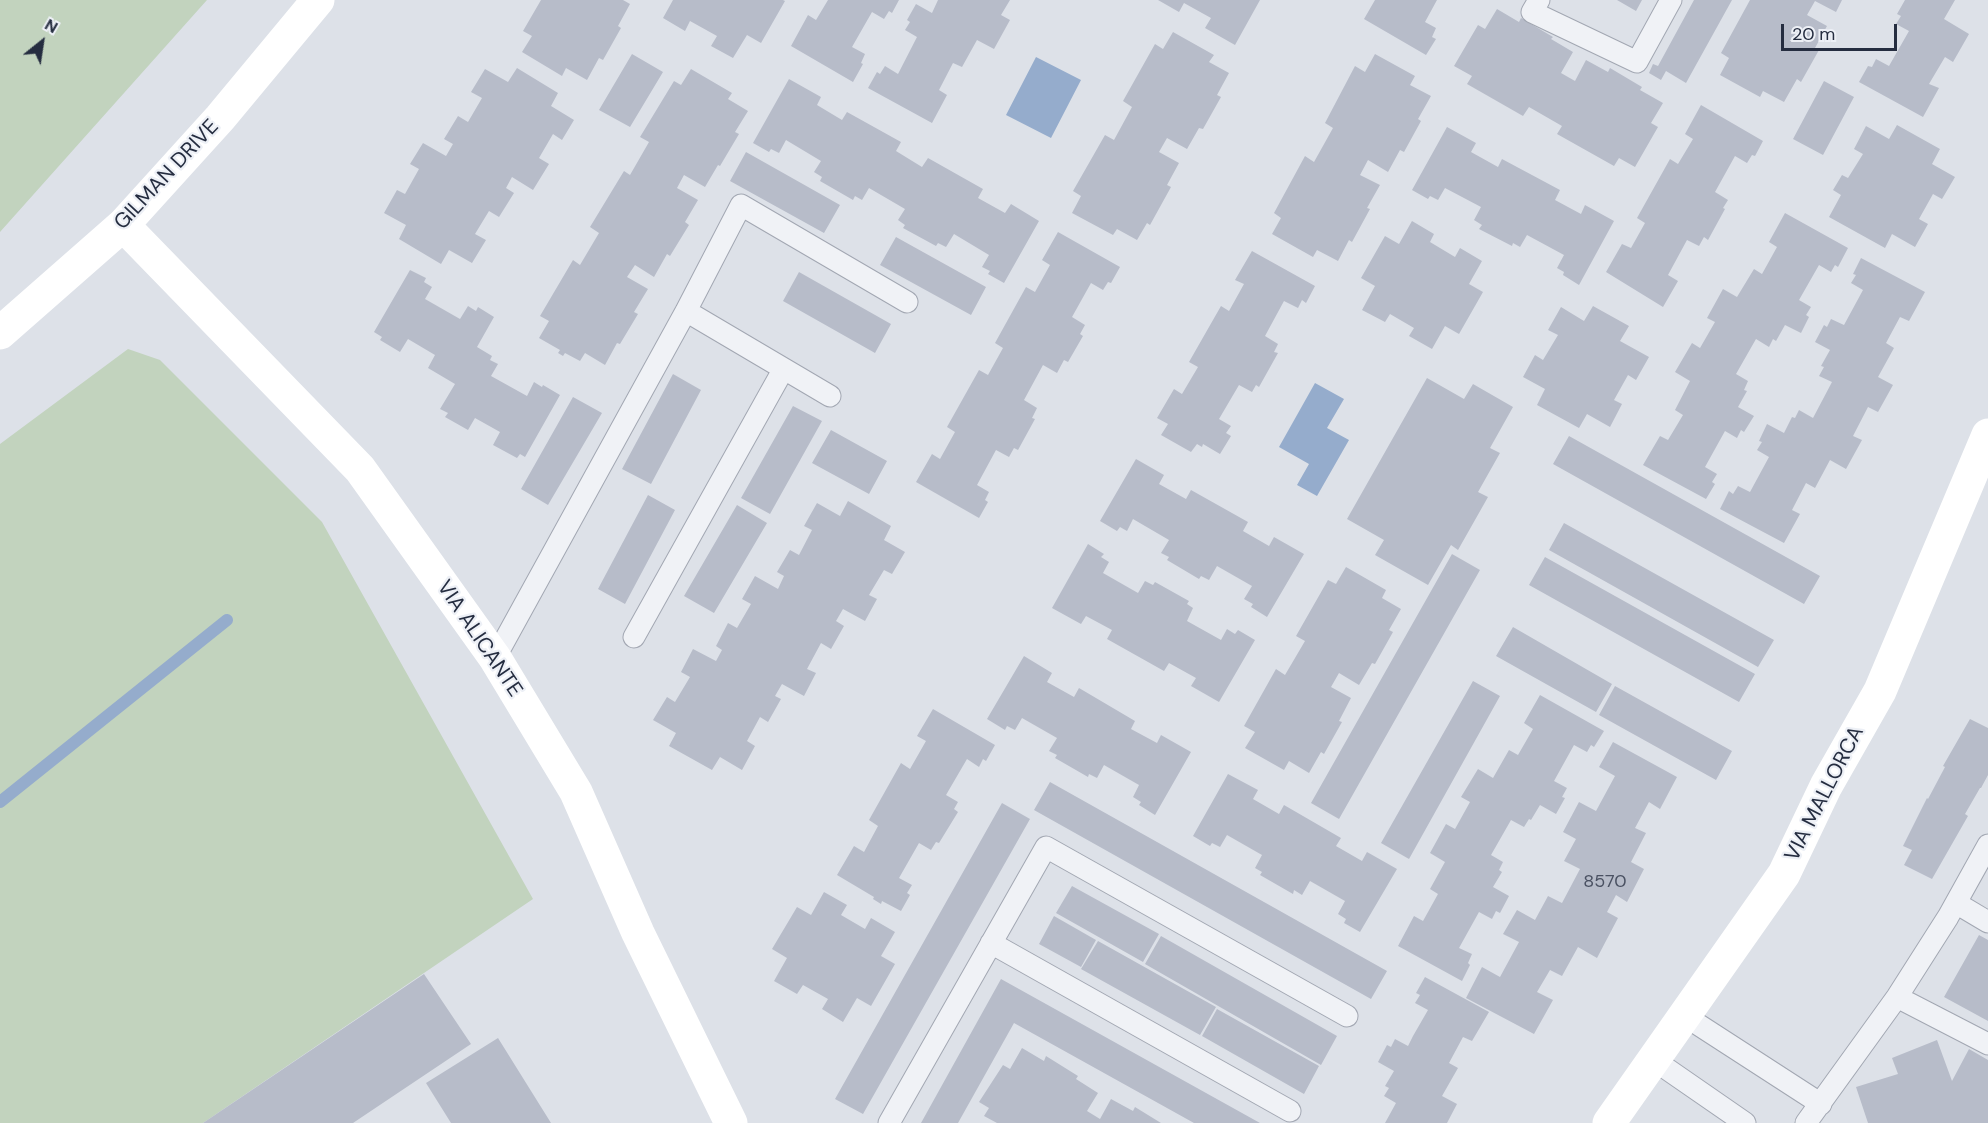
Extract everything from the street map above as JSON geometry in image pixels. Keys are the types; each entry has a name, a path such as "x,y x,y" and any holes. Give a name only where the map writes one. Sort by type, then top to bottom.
{"street":[{"name":"GILMAN DRIVE","path":"0,333 123,225 227,110 318,0"},
{"name":"VIA ALICANTE","path":"123,225 360,469 495,658 576,792 638,933 731,1123"},
{"name":"VIA MALLORCA","path":"1609,1123 1784,874 1826,786 1880,691 1988,435"}],"lane":[{"path":"1539,0 1532,12 1637,62 1671,0"},
{"path":"495,658 686,311 741,205 906,302"},
{"path":"686,311 830,396"},
{"path":"634,637 783,370"},
{"path":"1806,1123 1897,997 1956,903 1988,845"},
{"path":"889,1123 1046,847 1347,1016"},
{"path":"1956,903 1988,922"},
{"path":"991,943 1290,1111"},
{"path":"1897,997 1988,1044"},
{"path":"1685,1016 1821,1104"},
{"path":"1654,1060 1745,1123"}],"green space":[{"path":"0,0 207,0 0,232"},
{"path":"128,349 160,360 322,522 533,899 203,1123 0,1123 0,444"}],"water":[{"path":"1036,57 1081,80 1051,138 1006,115"},
{"path":"1315,383 1344,399 1327,428 1349,440 1317,496 1297,485 1309,464 1279,447"}],"building":[{"path":"541,0 623,0 630,4 618,26 621,28 603,60 599,58 587,80 566,68 562,76 522,52 532,36 523,31"},
{"path":"673,0 785,1 761,43 747,35 733,58 711,46 717,36 690,21 685,31 663,18"},
{"path":"828,0 899,0 892,13 889,11 884,19 872,12 852,47 865,54 861,63 863,64 853,82 791,46 808,15 816,20"},
{"path":"938,0 1010,0 1001,15 1010,20 994,49 977,40 962,67 953,63 939,90 947,95 932,123 868,88 877,72 880,74 885,66 898,74 917,37 905,30 910,22 907,20 916,4 932,13"},
{"path":"1158,0 1260,0 1235,45 1205,28 1211,18 1184,3 1179,12"},
{"path":"1375,0 1437,0 1425,22 1436,28 1432,37 1436,39 1426,55 1364,19"},
{"path":"1617,0 1642,0 1636,11"},
{"path":"1694,0 1732,0 1686,83 1666,71 1661,80 1649,73 1653,64 1658,66"},
{"path":"1750,0 1842,0 1836,12 1815,1 1807,15 1827,26 1815,48 1819,50 1801,82 1797,79 1784,102 1763,91 1760,97 1720,75 1729,58 1721,53"},
{"path":"1905,0 1955,0 1944,19 1969,34 1953,62 1945,57 1929,84 1939,88 1923,117 1859,82 1868,66 1872,67 1876,59 1889,66 1909,31 1896,24 1901,16 1897,14"},
{"path":"1497,9 1519,22 1521,18 1573,52 1561,73 1575,81 1586,60 1608,72 1610,68 1642,87 1640,90 1663,103 1651,123 1658,127 1635,167 1619,158 1614,166 1557,134 1562,126 1529,107 1523,116 1467,84 1472,76 1454,66 1478,25 1485,29"},
{"path":"1173,32 1214,55 1209,62 1229,73 1217,95 1221,97 1203,129 1199,128 1187,149 1167,138 1159,152 1179,163 1167,185 1171,187 1150,225 1147,223 1137,240 1117,229 1113,235 1072,213 1081,196 1073,191 1105,135 1114,140 1132,107 1123,101 1155,44 1163,49"},
{"path":"632,54 663,72 630,127 599,110"},
{"path":"1375,54 1415,76 1410,85 1431,96 1418,119 1421,121 1404,152 1400,150 1388,172 1368,160 1360,175 1380,185 1352,242 1349,240 1338,261 1317,250 1313,257 1272,234 1281,218 1274,213 1305,156 1314,162 1333,128 1325,123 1355,66 1365,72"},
{"path":"517,68 558,93 551,106 574,120 562,140 553,134 539,158 549,164 533,190 512,177 506,188 514,193 499,217 489,211 475,234 486,240 472,263 449,250 441,264 399,239 406,225 384,213 397,190 405,194 419,169 410,164 423,143 446,156 453,144 444,139 458,116 468,122 482,98 471,92 485,69 508,82"},
{"path":"691,69 732,93 728,99 748,111 735,132 739,134 705,187 684,175 677,188 698,200 685,222 689,225 670,256 667,254 654,277 635,265 627,277 648,289 634,312 638,314 620,344 617,343 605,365 585,353 580,361 565,353 563,356 558,353 560,350 539,338 549,321 540,316 573,260 580,265 599,233 590,227 624,171 630,175 649,142 640,137 674,81 681,85"},
{"path":"789,79 821,97 817,105 842,120 847,112 901,142 896,151 922,167 928,158 983,189 978,198 1005,213 1011,204 1039,221 1004,283 988,274 990,271 982,267 989,255 954,234 946,247 938,243 936,246 903,228 905,225 898,220 905,209 869,188 862,200 855,196 853,200 820,181 822,177 814,172 821,161 786,140 779,153 771,149 769,152 753,143"},
{"path":"1824,81 1854,97 1823,155 1793,139"},
{"path":"1701,105 1763,141 1755,156 1752,155 1747,163 1735,156 1715,192 1728,200 1723,208 1725,209 1708,240 1704,237 1699,246 1687,240 1668,275 1678,281 1663,307 1606,272 1622,244 1631,248 1645,223 1637,218 1670,159 1678,164 1693,139 1685,134"},
{"path":"1897,125 1940,149 1932,164 1955,177 1942,199 1933,194 1919,219 1928,224 1915,247 1892,234 1885,248 1829,217 1841,195 1833,190 1842,175 1848,178 1863,154 1854,149 1866,126 1889,139"},
{"path":"1447,127 1476,143 1471,152 1498,167 1502,159 1560,190 1555,200 1581,214 1585,205 1614,221 1579,285 1563,275 1564,272 1557,268 1564,255 1527,235 1520,247 1513,243 1512,246 1479,229 1482,225 1474,220 1481,207 1445,188 1438,200 1430,196 1428,199 1412,190"},
{"path":"746,152 840,205 824,233 730,181"},
{"path":"1785,213 1848,248 1838,267 1835,265 1831,272 1819,265 1799,300 1811,307 1801,333 1785,325 1776,341 1773,339 1769,347 1756,339 1736,374 1748,381 1744,390 1747,391 1738,407 1754,416 1744,432 1741,430 1737,438 1725,431 1705,467 1717,474 1712,482 1715,484 1706,499 1643,465 1660,436 1668,440 1683,415 1675,410 1690,381 1675,372 1692,343 1700,348 1715,322 1707,318 1723,289 1737,297 1754,269 1762,274 1777,247 1769,242"},
{"path":"1412,221 1434,234 1430,242 1455,257 1460,248 1482,261 1469,284 1483,292 1459,334 1445,326 1432,349 1409,336 1414,328 1390,314 1385,322 1362,310 1375,286 1361,278 1385,236 1399,244"},
{"path":"1058,232 1120,267 1111,283 1108,282 1103,290 1091,283 1072,317 1085,325 1080,334 1083,336 1068,362 1064,360 1057,373 1043,365 1024,400 1037,408 1032,418 1035,419 1018,450 1014,448 1009,457 996,450 977,485 989,492 985,500 988,502 979,518 916,482 932,454 940,459 955,432 947,427 979,370 988,375 1003,348 995,343 1026,287 1035,292 1050,265 1042,260"},
{"path":"896,237 986,287 971,315 880,265"},
{"path":"1252,251 1315,286 1306,303 1302,300 1298,308 1284,301 1265,336 1278,344 1274,352 1278,353 1259,387 1256,385 1252,392 1239,385 1219,419 1231,426 1226,433 1231,436 1220,454 1203,444 1202,447 1197,444 1191,452 1161,435 1168,424 1157,418 1174,389 1182,394 1198,367 1189,362 1221,306 1229,311 1244,284 1235,280"},
{"path":"1861,258 1925,292 1909,321 1900,317 1886,343 1894,348 1878,377 1893,385 1878,412 1868,407 1853,436 1862,440 1846,469 1830,460 1815,488 1806,483 1792,510 1800,514 1784,543 1720,509 1729,491 1733,494 1738,486 1750,492 1769,457 1757,450 1767,424 1784,433 1792,417 1795,418 1799,410 1813,418 1832,382 1819,376 1824,367 1821,366 1830,350 1815,342 1824,325 1827,327 1831,319 1844,325 1863,290 1851,283"},
{"path":"410,270 426,278 424,282 432,287 425,299 460,319 468,306 476,311 478,307 494,317 477,347 492,356 490,360 498,364 491,376 527,396 534,382 560,395 525,457 520,454 517,458 493,445 500,432 475,418 468,430 445,417 448,413 440,409 455,384 428,368 435,355 408,339 400,352 380,340 382,337 374,332"},
{"path":"799,272 891,324 875,353 783,301"},
{"path":"1593,306 1629,326 1620,341 1649,357 1636,380 1628,375 1614,400 1622,404 1610,427 1587,414 1579,428 1537,405 1545,389 1523,377 1535,355 1543,360 1558,335 1548,330 1561,307 1584,321"},
{"path":"673,374 701,390 651,484 622,469"},
{"path":"1427,378 1464,399 1473,384 1513,407 1490,448 1500,453 1478,492 1488,497 1458,550 1451,545 1428,585 1375,555 1384,540 1347,519"},
{"path":"573,397 602,413 548,505 521,489"},
{"path":"793,406 822,421 770,514 741,498"},
{"path":"831,430 887,461 869,494 812,463"},
{"path":"1569,436 1820,576 1804,604 1553,464"},
{"path":"1136,459 1164,475 1159,484 1186,499 1191,490 1248,522 1243,531 1269,546 1274,537 1304,554 1267,617 1251,607 1253,604 1244,599 1252,586 1217,566 1209,580 1201,576 1199,579 1167,560 1169,557 1161,553 1169,540 1133,519 1127,531 1120,527 1117,531 1100,521"},
{"path":"648,495 675,510 625,604 598,589"},
{"path":"848,501 891,526 884,540 905,552 892,574 884,570 869,595 877,599 865,621 843,609 836,621 844,626 831,649 821,643 807,669 816,673 804,696 782,684 775,696 781,699 768,722 760,717 747,741 755,746 742,770 720,757 712,770 669,746 676,733 653,720 667,697 675,702 690,677 681,672 693,649 716,661 722,650 716,646 728,623 737,628 751,604 742,599 755,576 778,589 784,576 777,572 790,550 799,555 812,530 804,526 817,503 840,516"},
{"path":"737,505 767,523 714,613 684,596"},
{"path":"1564,523 1774,640 1758,667 1549,550"},
{"path":"1088,544 1104,554 1101,557 1109,562 1103,573 1138,593 1145,581 1153,585 1155,582 1189,601 1187,604 1193,608 1187,621 1221,640 1227,629 1235,634 1238,630 1255,640 1219,702 1191,686 1196,678 1169,663 1164,671 1107,639 1112,630 1086,616 1081,624 1052,608"},
{"path":"1452,554 1480,570 1339,819 1311,803"},
{"path":"1545,557 1755,674 1739,702 1529,585"},
{"path":"1346,567 1386,590 1382,598 1401,609 1389,630 1393,632 1375,664 1372,663 1359,685 1339,673 1331,687 1351,698 1339,721 1342,722 1324,754 1321,752 1309,773 1289,761 1284,770 1245,748 1255,732 1244,726 1276,669 1285,675 1305,641 1296,636 1328,580 1336,584"},
{"path":"1513,627 1612,684 1596,712 1496,656"},
{"path":"1024,656 1052,673 1047,682 1074,697 1079,688 1135,721 1131,729 1157,743 1161,735 1191,752 1155,815 1139,805 1141,802 1133,797 1139,785 1104,765 1097,778 1089,774 1088,777 1055,758 1057,755 1049,751 1057,738 1022,718 1015,730 1007,726 1005,730 987,719"},
{"path":"1473,681 1500,696 1409,859 1381,843"},
{"path":"1615,686 1732,751 1716,780 1599,715"},
{"path":"1540,695 1604,731 1594,747 1591,745 1587,752 1574,745 1554,781 1567,788 1562,797 1565,798 1556,814 1540,805 1524,827 1511,820 1491,855 1503,862 1499,870 1502,872 1493,887 1509,896 1500,913 1496,911 1492,919 1479,912 1459,948 1472,954 1468,963 1470,965 1462,981 1398,946 1414,916 1423,921 1438,894 1430,889 1445,862 1430,853 1446,824 1455,829 1470,802 1461,797 1478,769 1493,778 1509,750 1518,755 1533,729 1524,723"},
{"path":"933,709 995,745 986,761 983,759 979,767 967,759 946,795 958,802 954,809 958,812 939,843 936,842 931,850 919,843 899,878 912,885 907,893 910,895 901,911 882,901 881,904 873,899 874,897 837,875 854,846 864,852 878,826 869,820 901,763 910,769 926,741 917,736"},
{"path":"1970,719 1988,728 1988,775 1965,814 1968,816 1932,879 1904,865 1912,850 1903,846 1945,767 1943,766"},
{"path":"1613,742 1677,777 1660,809 1649,802 1635,828 1646,833 1631,862 1644,869 1627,902 1616,895 1607,912 1618,918 1597,958 1578,947 1562,976 1550,970 1537,992 1553,1000 1534,1034 1466,998 1482,967 1500,977 1519,942 1503,934 1517,910 1535,920 1548,896 1562,903 1580,869 1564,861 1576,839 1563,832 1579,802 1596,811 1615,776 1599,767"},
{"path":"1228,774 1258,790 1253,799 1279,814 1284,805 1341,838 1336,846 1362,861 1367,852 1397,869 1360,932 1344,923 1346,919 1338,914 1345,901 1310,881 1302,895 1294,890 1293,894 1260,875 1262,872 1255,868 1262,855 1227,835 1220,847 1212,843 1210,846 1193,836"},
{"path":"1050,782 1387,971 1371,999 1034,810"},
{"path":"1002,803 1030,819 863,1114 835,1099"},
{"path":"1072,886 1159,934 1143,962 1056,913"},
{"path":"824,892 847,905 841,915 865,929 871,918 895,932 881,956 895,964 871,1006 857,998 843,1022 822,1009 828,999 803,985 797,994 774,981 787,958 772,949 797,907 811,915"},
{"path":"1054,916 1096,940 1081,967 1039,944"},
{"path":"1979,935 1988,940 1988,1021 1944,997"},
{"path":"1161,936 1337,1036 1321,1065 1145,964"},
{"path":"1098,941 1216,1007 1200,1035 1081,969"},
{"path":"424,974 471,1044 353,1123 203,1123"},
{"path":"1425,977 1489,1012 1472,1041 1463,1037 1449,1063 1458,1068 1442,1096 1457,1104 1447,1123 1385,1123 1396,1103 1384,1096 1389,1088 1385,1086 1394,1071 1378,1062 1387,1045 1391,1047 1395,1039 1408,1046 1428,1010 1415,1003 1420,995 1416,993"},
{"path":"1001,979 1260,1123 1194,1123 1014,1023 958,1123 921,1123"},
{"path":"1217,1009 1319,1066 1304,1094 1202,1036"},
{"path":"498,1038 551,1123 451,1123 426,1083"},
{"path":"1937,1040 1952,1081 1969,1049 1988,1060 1988,1123 1868,1123 1856,1087 1898,1074 1892,1058"},
{"path":"1022,1048 1044,1061 1046,1056 1078,1076 1076,1079 1098,1093 1087,1111 1100,1119 1111,1099 1133,1111 1135,1107 1161,1123 997,1123 984,1116 989,1108 979,1102 1003,1065 1010,1069"}],"waterway":[{"path":"0,802 227,620"}]}
